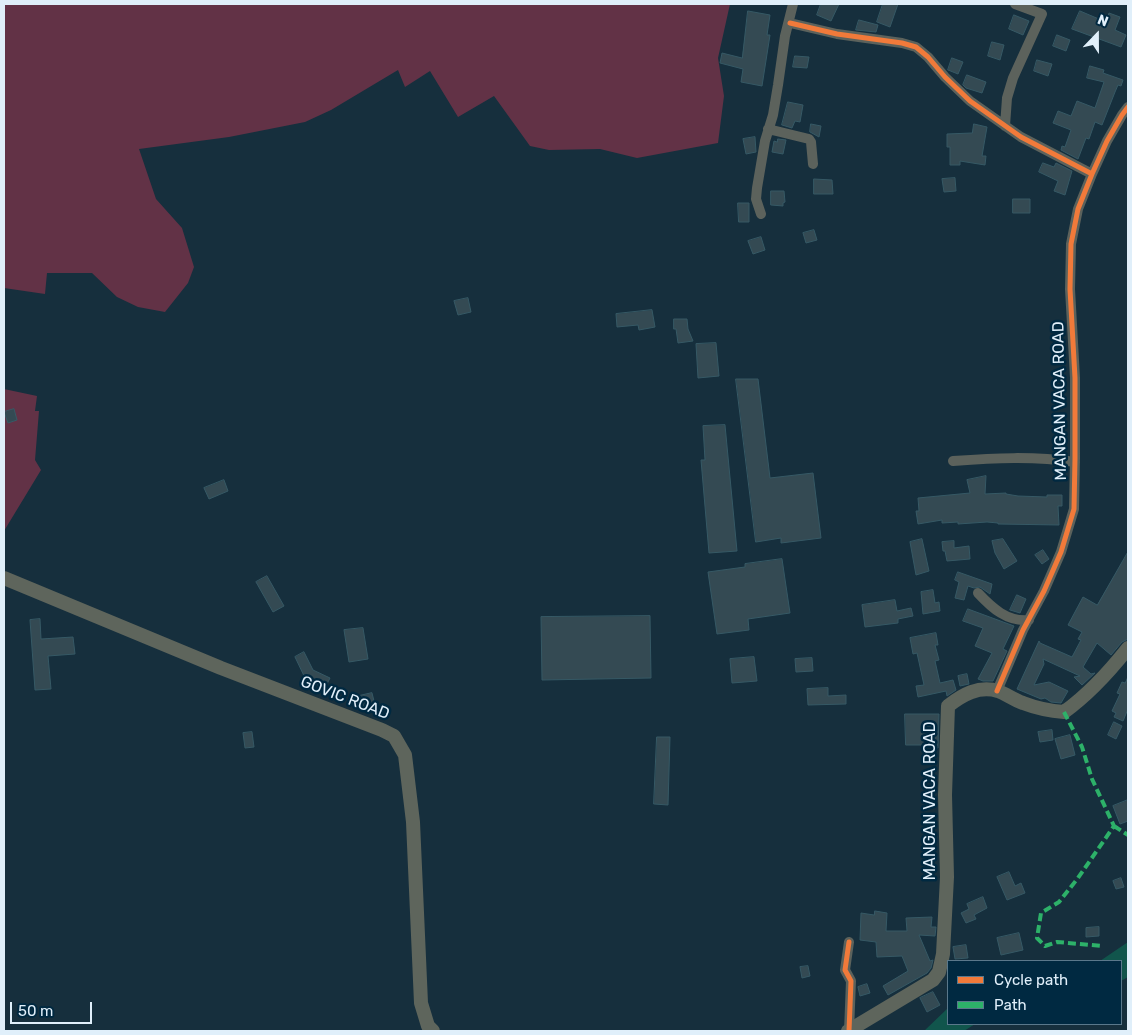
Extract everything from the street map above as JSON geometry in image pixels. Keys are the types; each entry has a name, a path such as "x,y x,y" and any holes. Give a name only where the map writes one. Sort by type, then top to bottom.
{"main road":[{"name":"GOVIC ROAD","path":"4,578 221,668 394,736 405,755 413,822 421,1003 428,1026 433,1031"},
{"path":"996,691 1048,711 1064,712 1080,701 1128,648"},
{"name":"MANGAN VACA ROAD","path":"849,1031 934,980 939,972 944,944 947,878 945,795 948,706 962,696 978,690 996,691"}],"street":[{"path":"760,214 756,198 757,188 768,129 773,115 785,36 793,4"},
{"path":"1005,126 1007,98 1013,78 1042,14 1015,4"},
{"path":"790,22 837,34 902,42 916,47 928,56 964,96 1005,126 1043,150 1092,174"},
{"name":"MANGAN VACA ROAD","path":"996,691 1061,552 1074,509 1075,462 1070,289 1071,244 1078,210 1092,174 1107,140 1128,107"},
{"path":"768,129 809,139 811,142 813,164"},
{"path":"953,461 999,458 1051,458 1075,462"},
{"path":"978,593 993,609 1006,616 1020,621 1029,620"},
{"path":"849,942 846,970 851,981 849,1031"}],"shaded area":[{"path":"4,4 730,4 718,58 724,96 718,143 637,158 600,149 549,150 530,146 494,96 458,117 430,71 405,87 398,70 331,110 305,122 229,137 139,149 156,199 182,228 194,267 188,283 165,312 138,307 117,297 92,273 47,273 45,294 4,288"},
{"path":"4,389 37,396 35,411 39,411 35,460 41,470 4,531"},
{"path":"1128,942 1128,977 1122,980 1122,960 1101,960"},
{"path":"947,1009 947,1025 973,1025 964,1031 924,1031"}],"building":[{"path":"821,4 839,4 831,21 817,15"},
{"path":"883,4 898,4 890,27 877,22"},
{"path":"748,11 770,15 767,35 770,35 762,86 741,82 743,69 720,63 722,53 742,58"},
{"path":"1080,11 1106,22 1109,13 1120,17 1115,30 1126,35 1121,47 1072,29"},
{"path":"1014,15 1029,21 1023,35 1009,29"},
{"path":"859,20 878,25 876,32 856,30"},
{"path":"1057,35 1070,40 1066,51 1053,46"},
{"path":"992,42 1004,45 1000,60 988,56"},
{"path":"795,56 809,57 807,68 793,67"},
{"path":"952,58 963,62 958,74 948,70"},
{"path":"1037,60 1052,64 1048,76 1034,71"},
{"path":"1090,66 1104,70 1103,73 1123,80 1121,86 1118,85 1102,125 1095,122 1089,139 1086,138 1078,159 1061,150 1062,146 1065,147 1071,130 1053,123 1058,111 1071,116 1077,101 1095,108 1104,82 1087,78"},
{"path":"967,75 986,82 982,93 966,88 963,85"},
{"path":"788,102 803,105 800,122 795,121 792,128 782,125"},
{"path":"811,124 821,126 819,137 810,132"},
{"path":"974,124 987,127 982,156 986,156 985,165 960,161 960,165 950,165 950,147 947,147 947,134 972,133"},
{"path":"755,137 756,152 746,154 743,139"},
{"path":"778,139 786,140 783,154 772,152 774,141 777,142"},
{"path":"1043,163 1054,167 1056,163 1072,171 1065,195 1054,191 1058,181 1039,172"},
{"path":"955,178 956,191 944,192 942,179"},
{"path":"814,179 832,180 833,194 814,194"},
{"path":"771,191 784,191 785,202 783,206 771,205"},
{"path":"1013,199 1030,199 1030,213 1013,213"},
{"path":"738,203 749,203 749,222 739,222"},
{"path":"814,230 817,240 806,243 803,233"},
{"path":"761,237 765,250 753,254 748,241"},
{"path":"468,298 471,312 458,315 454,301"},
{"path":"652,310 655,327 639,330 638,325 617,327 616,314"},
{"path":"674,319 687,319 688,329 693,341 678,343 676,329 674,329"},
{"path":"716,343 719,376 698,378 696,344"},
{"path":"736,379 758,379 770,478 813,473 821,538 781,543 781,538 756,542"},
{"path":"14,409 17,420 8,423 4,412"},
{"path":"725,425 737,551 709,553 701,460 705,460 703,426"},
{"path":"986,476 985,494 1006,493 1018,496 1047,497 1047,495 1062,495 1062,506 1058,506 1059,525 998,524 987,522 958,524 958,522 942,523 942,520 918,524 916,511 919,511 918,498 970,493 967,480"},
{"path":"224,480 228,491 209,499 204,488"},
{"path":"922,539 929,571 916,575 910,542"},
{"path":"1003,539 1017,561 1004,569 995,553 992,541"},
{"path":"954,541 954,548 969,546 970,559 947,561 942,542"},
{"path":"1043,550 1049,559 1042,564 1035,555"},
{"path":"1128,552 1128,639 1122,642 1111,655 1097,643 1083,667 1091,674 1095,673 1082,685 1074,677 1080,676 1043,659 1044,664 1034,685 1049,682 1068,691 1061,703 1051,702 1045,698 1041,699 1017,689 1039,641 1072,657 1081,640 1078,639 1082,632 1068,625 1083,597 1097,605"},
{"path":"782,559 790,613 748,619 749,630 717,634 708,572"},
{"path":"958,572 992,584 990,594 980,587 968,586 964,600 955,598 959,582 955,580"},
{"path":"267,576 284,606 273,612 256,582"},
{"path":"933,590 935,603 939,602 940,611 923,614 921,592"},
{"path":"1017,595 1026,599 1020,613 1010,610"},
{"path":"895,600 897,611 911,608 913,616 898,619 898,623 865,627 862,605"},
{"path":"968,609 1014,626 1003,649 1007,651 993,681 978,679 992,653 975,646 983,628 963,621"},
{"path":"650,616 651,678 542,680 541,617"},
{"path":"40,619 41,639 73,637 75,654 48,656 51,689 35,690 30,620"},
{"path":"363,628 368,659 349,662 344,630"},
{"path":"936,633 938,645 935,645 939,660 935,661 940,683 953,680 956,690 947,696 946,691 918,697 916,686 924,685 917,653 913,654 910,638"},
{"path":"304,652 313,670 330,678 325,688 306,680 295,657"},
{"path":"754,657 757,681 732,683 730,659"},
{"path":"812,658 813,671 796,672 795,659"},
{"path":"967,674 969,684 960,686 958,676"},
{"path":"1128,677 1128,709 1123,721 1114,717 1116,713 1112,711 1120,694 1117,693 1122,682 1125,683"},
{"path":"828,688 828,696 846,695 846,704 808,705 807,689"},
{"path":"372,693 375,705 358,709 355,697"},
{"path":"905,714 939,714 938,748 931,748 931,745 906,745"},
{"path":"1114,722 1122,726 1116,739 1108,735"},
{"path":"1052,730 1053,740 1040,742 1038,732"},
{"path":"252,732 254,747 245,748 243,733"},
{"path":"1070,735 1075,755 1061,759 1055,739"},
{"path":"657,737 670,737 668,805 654,804"},
{"path":"1128,800 1128,821 1120,824 1113,806"},
{"path":"1009,872 1015,886 1021,883 1025,893 1007,900 997,877"},
{"path":"1121,878 1124,887 1116,889 1113,881"},
{"path":"983,897 987,908 974,915 976,919 966,923 961,913 969,909 967,904"},
{"path":"875,911 887,913 886,931 907,931 906,918 932,917 931,927 936,927 935,936 919,935 930,961 933,960 931,968 927,973 888,995 883,986 908,971 902,956 877,957 876,942 860,940 861,913 874,915"},
{"path":"1099,927 1099,936 1086,937 1086,928"},
{"path":"1019,933 1023,950 1001,955 997,938"},
{"path":"966,945 968,958 955,959 953,947"},
{"path":"808,966 810,976 802,978 800,967"},
{"path":"867,984 870,993 860,996 858,987"},
{"path":"933,992 940,1005 927,1012 920,998"}],"marked path":[{"path":"1064,712 1082,747 1092,779 1114,826 1059,902 1041,913 1037,938 1045,946 1057,942 1103,946"},
{"path":"1114,826 1128,835"}],"cycle path":[{"path":"790,23 837,34 902,43 916,47 970,101 1021,137 1092,174"},
{"path":"997,691 1023,630 1044,591 1061,552 1074,509 1075,378 1070,289 1071,244 1078,209 1092,174 1107,141 1128,107"},
{"path":"849,942 845,970 851,981 849,1031"}]}
